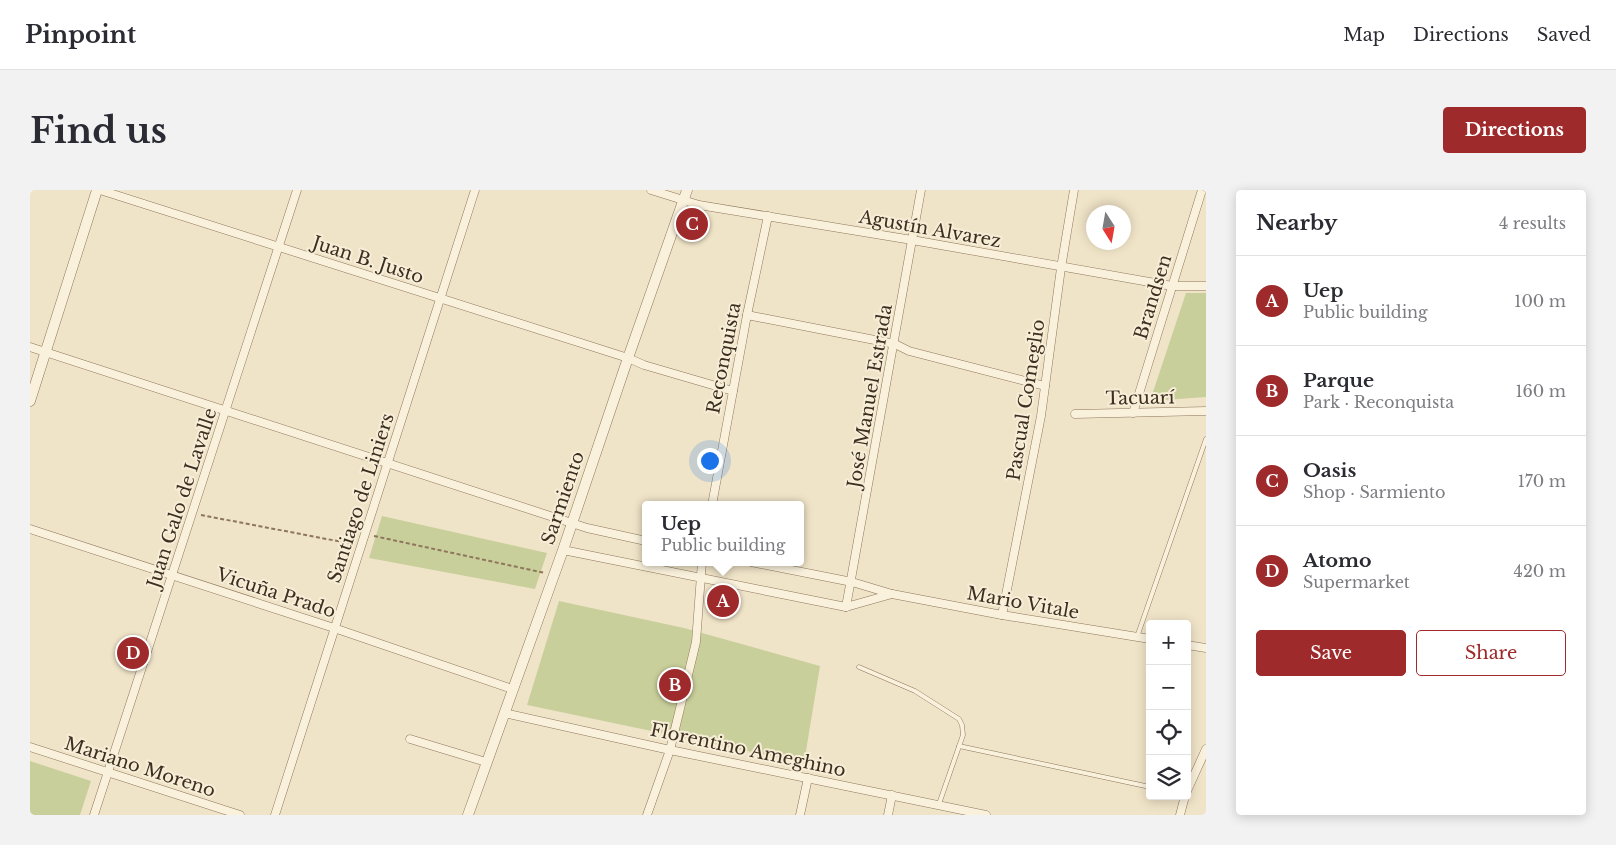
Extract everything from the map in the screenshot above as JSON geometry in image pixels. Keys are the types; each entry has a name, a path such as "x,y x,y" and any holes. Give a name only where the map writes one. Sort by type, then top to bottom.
{"street":[{"name":"Juan B. Justo","path":"99,190 628,358 644,365 733,391"},
{"path":"30,401 99,190"},
{"name":"Juan Galo de Lavalle","path":"94,815 296,190"},
{"name":"Santiago de Liniers","path":"275,815 476,190"},
{"name":"Agustín Alvarez","path":"650,190 699,206 912,240 1061,268 1172,286 1206,286"},
{"name":"Sarmiento","path":"468,815 563,550 687,190"},
{"name":"José Manuel Estrada","path":"846,607 921,190"},
{"name":"Pascual Comeglio","path":"1002,615 1041,416 1061,268 1074,190"},
{"name":"Brandsen","path":"1133,413 1202,190"},
{"name":"Reconquista","path":"713,501 747,315 768,216"},
{"path":"747,315 894,344 910,351 1045,386"},
{"path":"30,347 587,528 642,540"},
{"name":"Tacuarí","path":"1075,414 1206,411"},
{"name":"Vicuña Prado","path":"30,529 334,628 512,689"},
{"name":"Mario Vitale","path":"563,550 846,607 892,594"},
{"path":"647,815 670,750 696,642 702,566"},
{"name":"Mario Vitale","path":"771,566 852,582 892,594 1146,639"},
{"path":"1191,646 1206,648"},
{"name":"Florentino Ameghino","path":"504,713 670,750 981,814"},
{"path":"410,739 486,762"},
{"name":"Mariano Moreno","path":"30,747 240,815"},
{"path":"1191,782 1206,749"},
{"path":"800,815 808,778"},
{"path":"888,815 892,795"},
{"path":"1180,815 1184,800"}],"lane":[{"path":"1137,638 1206,439"},
{"path":"859,668 916,691 959,719 963,735 939,804"},
{"path":"959,746 1146,786"}],"path":[{"path":"192,513 360,546"},
{"path":"364,534 554,575"}],"green space":[{"path":"1186,293 1206,293 1206,397 1150,401"},
{"path":"382,516 547,553 535,589 369,558"},
{"path":"559,601 684,628 820,666 804,763 527,705"},
{"path":"30,761 91,781 80,815 30,815"}],"place":[{"name":"Oasis","path":"692,224"},
{"name":"Uep","path":"723,601"},
{"name":"Atomo","path":"133,653"},
{"name":"Parque","path":"675,685"}]}
